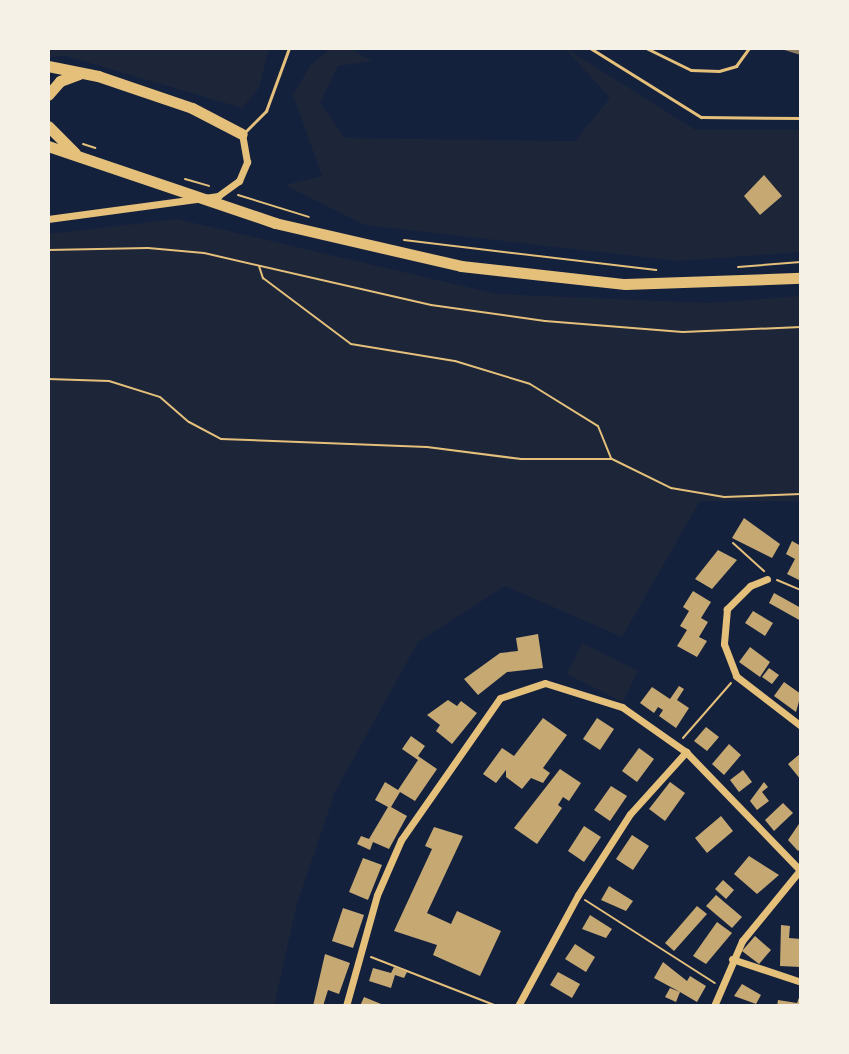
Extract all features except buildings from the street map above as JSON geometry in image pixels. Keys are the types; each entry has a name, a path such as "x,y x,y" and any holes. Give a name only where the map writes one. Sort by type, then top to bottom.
{"main road":[{"path":"48,66 192,108 242,134"},
{"path":"48,95 60,81 82,74"},
{"path":"48,126 88,162"},
{"path":"48,146 275,223 461,266 625,284 801,278"}],"street":[{"path":"48,219 189,202 233,187 247,162 242,134"},
{"path":"767,579 750,586 727,609 724,644 736,676 801,726"},
{"path":"346,1006 361,953 401,840 500,698 545,683 622,707 686,752 800,870 732,959 714,1006"},
{"path":"518,1006 578,895 630,814 686,752"},
{"path":"732,959 801,982"}],"lane":[{"path":"242,134 266,111 289,48"},
{"path":"590,48 701,117 801,118"},
{"path":"646,48 691,70 719,71 736,66 749,48"}],"path":[{"path":"80,143 109,153"},
{"path":"282,208 321,221"},
{"path":"392,238 659,270"},
{"path":"48,250 148,248 258,264 431,305 545,321 683,332 801,327"},
{"path":"738,267 801,262"},
{"path":"258,264 263,278 351,344 455,361 530,384 598,426 612,459"},
{"path":"48,379 109,381 160,397 189,422 221,439 427,447 521,459 612,459 671,488 724,497 801,494"},
{"path":"677,746 736,676"},
{"path":"578,895 722,988"},
{"path":"361,953 497,1006"}],"shaded area":[{"path":"48,48 269,48 259,88 242,108 66,56 48,57"},
{"path":"331,48 348,48 373,61 338,66 320,103 345,138 575,141 610,98 565,48 696,130 801,130 801,252 678,261 365,225 285,185 322,176 293,95 310,66"},
{"path":"177,219 497,294 709,303 801,296 801,501 700,501 622,637 505,586 418,642 335,792 297,904 274,1006 48,1006 48,234"},
{"path":"582,643 638,671 623,702 567,674"}],"railway":[{"path":"785,48 801,53"}]}
